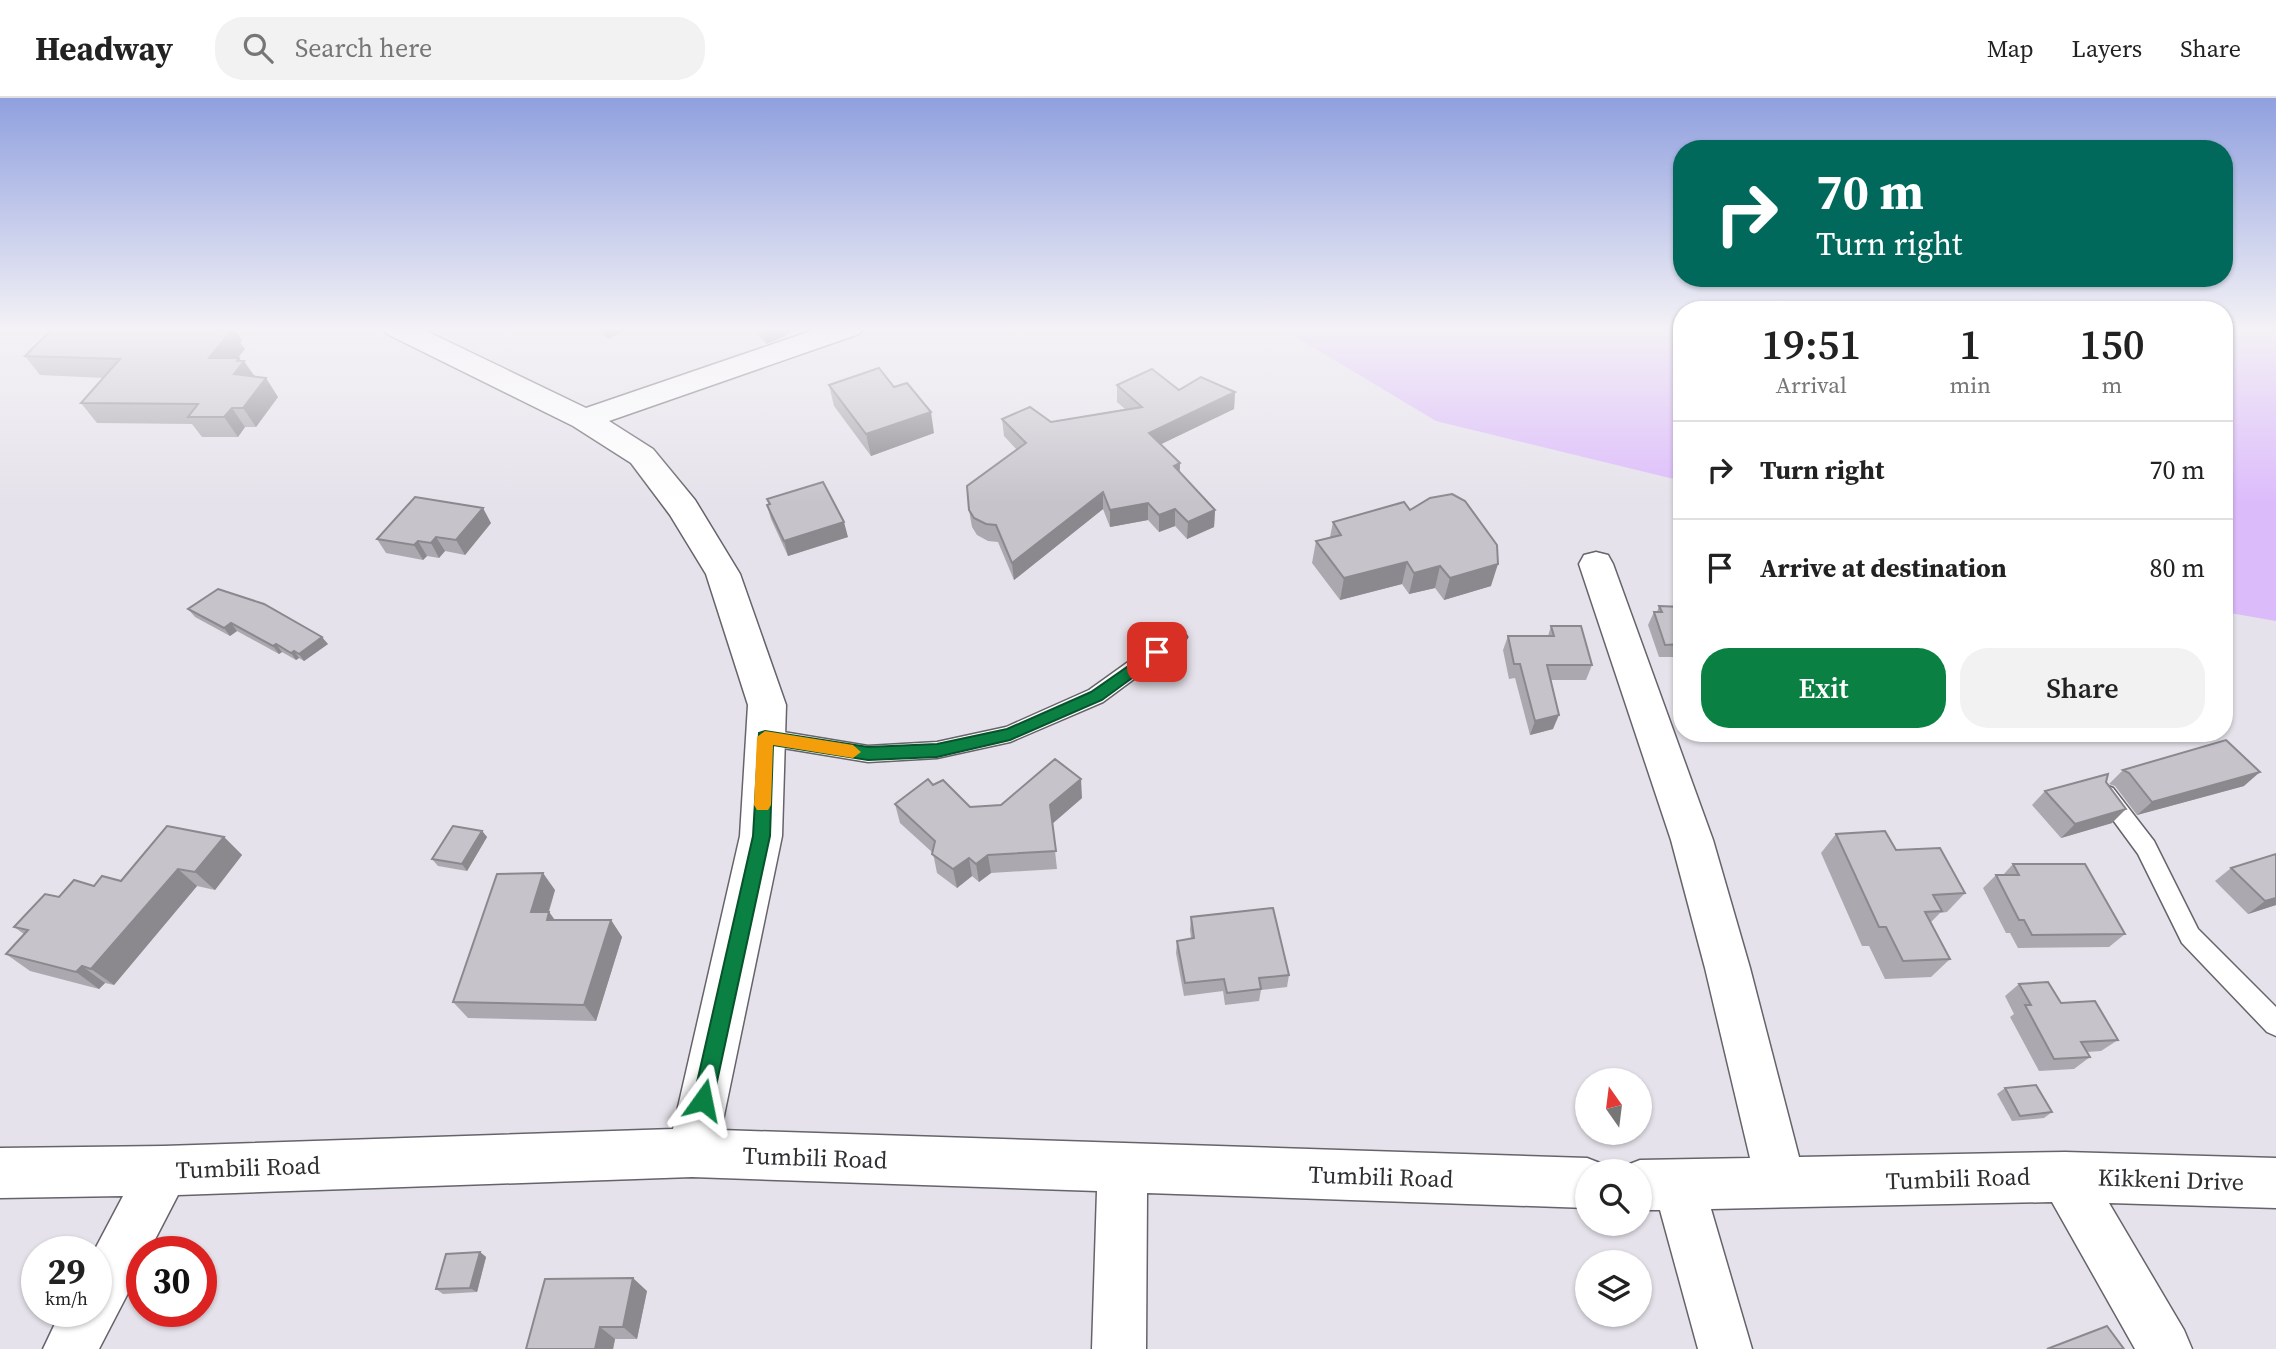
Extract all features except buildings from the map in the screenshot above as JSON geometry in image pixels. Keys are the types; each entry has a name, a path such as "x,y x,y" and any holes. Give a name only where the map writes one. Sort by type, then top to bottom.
{"street":[{"path":"517,386 584,419 642,456 683,508 723,574 766,705 761,836 692,1153"},
{"path":"584,419 679,386"},
{"path":"1596,564 1668,764 1692,840 1732,982 1781,1184"},
{"name":"Tumbili Road","path":"0,1173 164,1171 692,1153 1575,1183"},
{"path":"1119,1349 1122,1169"},
{"path":"112,1270 164,1171"},
{"path":"2066,1177 2165,1349"},
{"name":"Tumbili Road","path":"1659,1186 2066,1177"},
{"name":"Kikkeni Drive","path":"2066,1177 2276,1183"},
{"path":"1659,1186 1725,1349"},
{"path":"70,1349 82,1327"}],"lane":[{"path":"765,737 868,754 937,751 1010,734 1096,696 1177,637"},
{"path":"2105,794 2150,854 2179,921 2190,936 2276,1024"}],"shaded area":[{"path":"1378,386 1673,386 1673,479 1436,421"},
{"path":"2233,386 2276,386 2276,621 2233,614"}],"slow traffic":[{"path":"763,805 765,737 853,752"}],"route":[{"path":"703,1100 761,836 765,737 868,754 937,751 1010,734 1096,696 1157,652"}]}
